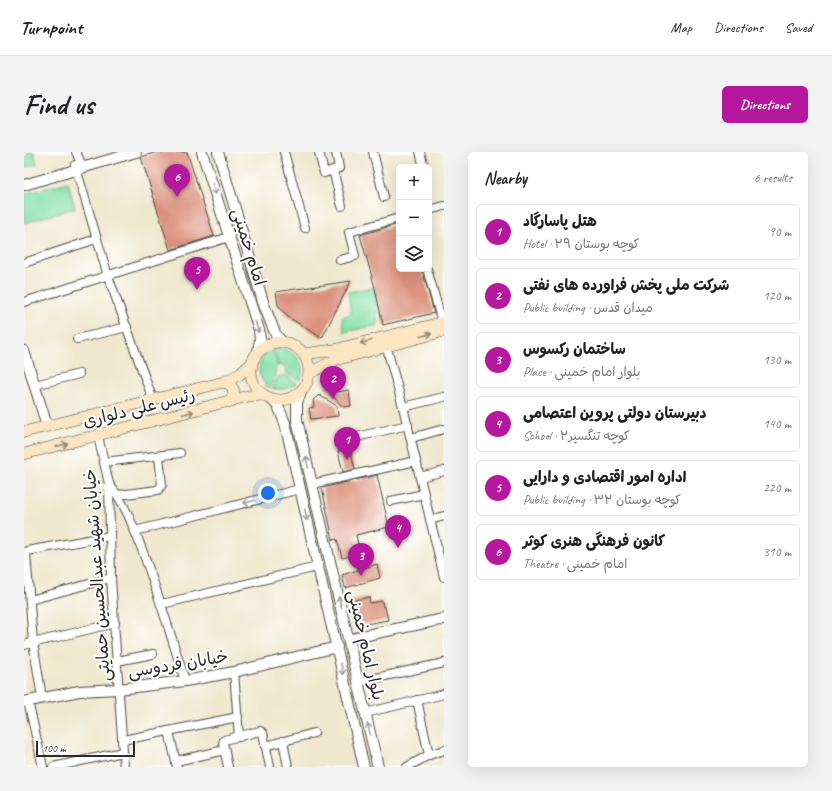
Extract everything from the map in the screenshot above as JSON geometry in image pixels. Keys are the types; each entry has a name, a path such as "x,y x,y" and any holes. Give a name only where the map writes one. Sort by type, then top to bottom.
{"main road":[{"path":"304,354 335,355 386,346 443,325"},
{"path":"310,373 335,355 443,325"},
{"path":"281,341 297,347 304,354 309,363 310,373 307,383 302,390 288,399 267,397 256,388 252,380 251,364 258,351 268,344 281,341"},
{"name":"رئیس علی دلواری","path":"24,432 224,382 240,374 251,364"},
{"path":"224,382 231,386 234,391 231,402"},
{"name":"رئیس علی دلواری","path":"24,454 231,402 248,396 267,397"}],"street":[{"path":"76,152 96,240 153,400"},
{"path":"24,185 116,152"},
{"path":"24,179 136,152"},
{"name":"امام خمینی","path":"202,152 259,330 260,340 258,351"},
{"name":"امام خمینی","path":"218,152 264,305 275,333 281,341"},
{"path":"284,152 305,228"},
{"path":"318,152 324,172 339,168 336,152"},
{"path":"373,152 384,197"},
{"path":"420,152 423,164"},
{"path":"333,170 342,206"},
{"path":"432,209 444,206"},
{"path":"340,260 355,256 349,232 396,219"},
{"path":"24,302 229,237"},
{"path":"24,263 96,240"},
{"path":"428,272 443,325"},
{"path":"251,308 258,312 263,309 264,305"},
{"path":"77,339 126,327"},
{"path":"386,346 404,407 444,576"},
{"path":"24,351 47,426"},
{"path":"35,386 79,374"},
{"name":"بلوار امام خمینی","path":"302,390 297,402 297,420 378,767"},
{"name":"بلوار امام خمینی","path":"267,397 278,406 285,423 364,767"},
{"path":"404,407 444,397"},
{"path":"285,423 286,419 290,417 294,417 297,420"},
{"path":"339,441 408,425"},
{"path":"411,438 444,429"},
{"name":"خیابان شهید عبدالحسین حمایتی","path":"98,436 109,484 111,578 124,767"},
{"path":"104,462 180,453"},
{"path":"118,495 158,490 162,485 159,456"},
{"path":"312,484 416,461"},
{"path":"420,477 444,471"},
{"path":"109,484 118,495 135,531 162,604 185,681"},
{"path":"135,531 300,489"},
{"path":"391,501 424,494"},
{"path":"430,520 444,516"},
{"path":"42,698 34,642 26,554 27,551 110,536"},
{"path":"162,604 317,567"},
{"path":"30,600 111,578"},
{"path":"349,642 444,619"},
{"path":"24,645 114,623"},
{"path":"362,639 444,625"},
{"name":"خیابان فردوسی","path":"26,702 79,691 119,689 185,681 234,672 336,647"},
{"path":"117,661 153,654"},
{"path":"358,682 444,663"},
{"path":"234,672 239,737"},
{"path":"365,712 444,694"},
{"path":"417,700 429,755"},
{"path":"26,702 43,767"},
{"path":"123,740 238,717"},
{"path":"168,731 176,764 225,750"},
{"path":"228,767 224,740 262,731 270,767"},
{"path":"265,746 314,734"},
{"path":"283,742 288,767"},
{"path":"407,767 429,755 444,750"},
{"path":"53,767 123,752"}],"green space":[{"path":"24,152 34,152 37,164 24,167"},
{"path":"68,182 75,208 24,223 24,194"},
{"path":"375,287 378,325 344,332 342,317 351,314 348,292"},
{"path":"277,348 289,351 298,358 302,368 300,380 286,373 285,367 279,365 274,350"},
{"path":"272,350 278,366 275,369 276,375 269,388 261,379 259,368 263,358"},
{"path":"285,375 297,383 286,389 272,389 278,377"}],"building":[{"path":"157,152 187,152 214,236 170,250 141,157"},
{"path":"396,225 396,272 423,272 434,313 383,325 374,284 360,235"},
{"path":"351,281 322,338 288,317 278,305 276,292"},
{"path":"335,379 337,392 349,390 351,406 343,407 325,388 327,380"},
{"path":"319,395 337,406 338,416 311,419 309,408 314,407 313,400"},
{"path":"350,448 355,469 343,472 338,451"},
{"path":"377,475 389,527 356,535 360,554 342,558 337,539 333,540 322,488"},
{"path":"377,564 380,578 345,588 342,575"},
{"path":"369,597 370,603 382,601 388,620 360,625 354,620 351,601"}],"place":[{"name":"کانون فرهنگی هنری کوثر","path":"177,197"},
{"name":"اداره امور اقتصادی و دارایی","path":"197,290"},
{"name":"شرکت ملی پخش فراورده های نفتی","path":"333,399"},
{"name":"هتل پاسارگاد","path":"347,460"},
{"name":"دبیرستان دولتی پروین اعتصامی","path":"398,548"},
{"name":"ساختمان رکسوس","path":"361,576"}]}
